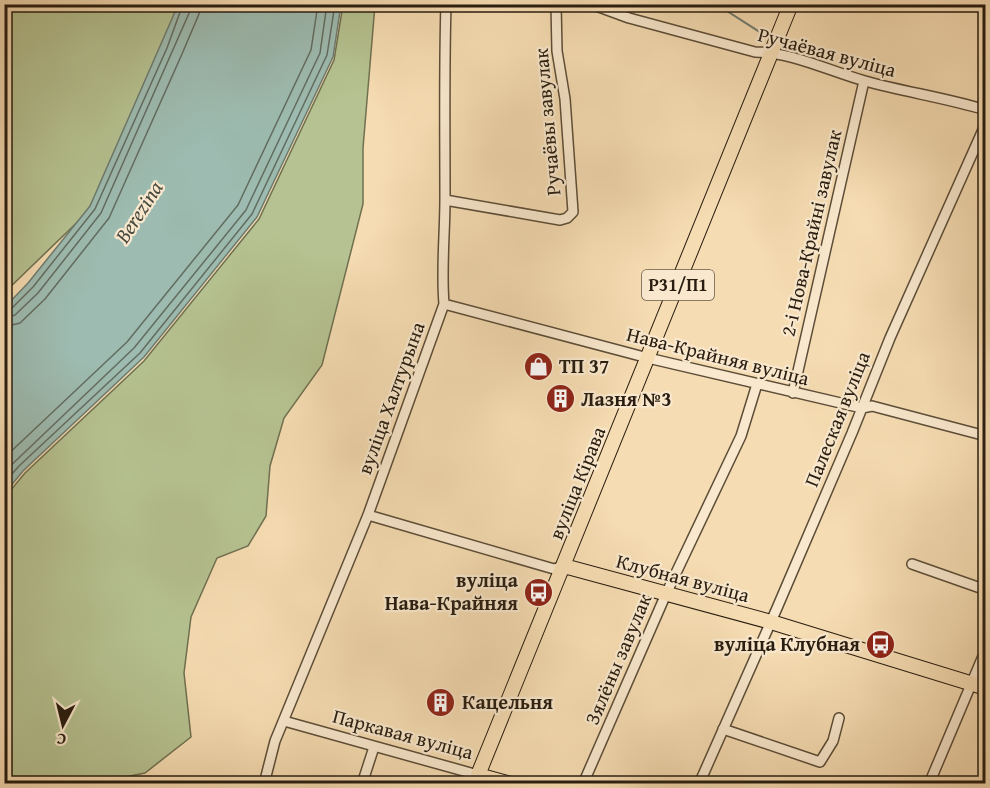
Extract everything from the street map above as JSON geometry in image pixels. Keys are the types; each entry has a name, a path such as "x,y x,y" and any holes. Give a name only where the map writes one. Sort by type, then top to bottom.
{"main road":[{"name":"вуліца Кірава","path":"478,775 791,4"},
{"name":"Клубная вуліца","path":"564,566 771,622 986,688"},
{"name":"Паркавая вуліца","path":"478,775 511,783"}],"street":[{"name":"вуліца Халтурына","path":"264,783 275,741 368,514 444,304 442,274 445,200 446,4"},
{"name":"Ручаёвы завулак","path":"445,200 560,220 567,218 573,212 565,99 557,51 556,4"},
{"name":"Ручаёвая вуліца","path":"591,4 629,18 755,52 773,52 864,81 986,110"},
{"name":"2-і Нова-Крайні завулак","path":"793,393 864,81"},
{"name":"Палеская вуліца","path":"699,783 771,622 890,338 986,123"},
{"name":"Нава-Крайняя вуліца","path":"444,304 648,358 862,408 872,406 986,436"},
{"name":"Зялёны завулак","path":"583,783 666,594 741,436 757,384"},
{"name":"Клубная вуліца","path":"368,514 554,569 564,566"},
{"path":"912,564 986,590"},
{"path":"929,783 986,649"},
{"path":"723,729 820,762 833,741 839,718"},
{"name":"Паркавая вуліца","path":"284,721 478,775"},
{"path":"362,783 374,747"}],"green space":[{"path":"5,5 180,5 93,207 5,292"},
{"path":"343,5 375,5 363,148 363,204 322,365 284,418 270,466 266,516 248,546 217,558 191,617 184,673 191,737 145,773 95,783 5,783 5,497 25,473 144,361 259,219 334,60"}],"water":[{"name":"Berezina","path":"178,5 341,5 333,57 257,217 144,357 23,471 5,493 5,307 28,283 90,206"}],"waterway":[{"path":"716,4 769,38"}],"place":[{"name":"ТП 37","path":"538,366"},
{"name":"Лазня №3","path":"560,399"},
{"name":"вуліца Нава-Крайняя","path":"539,592"},
{"name":"вуліца Клубная","path":"881,644"},
{"name":"Кацельня","path":"441,702"}]}
